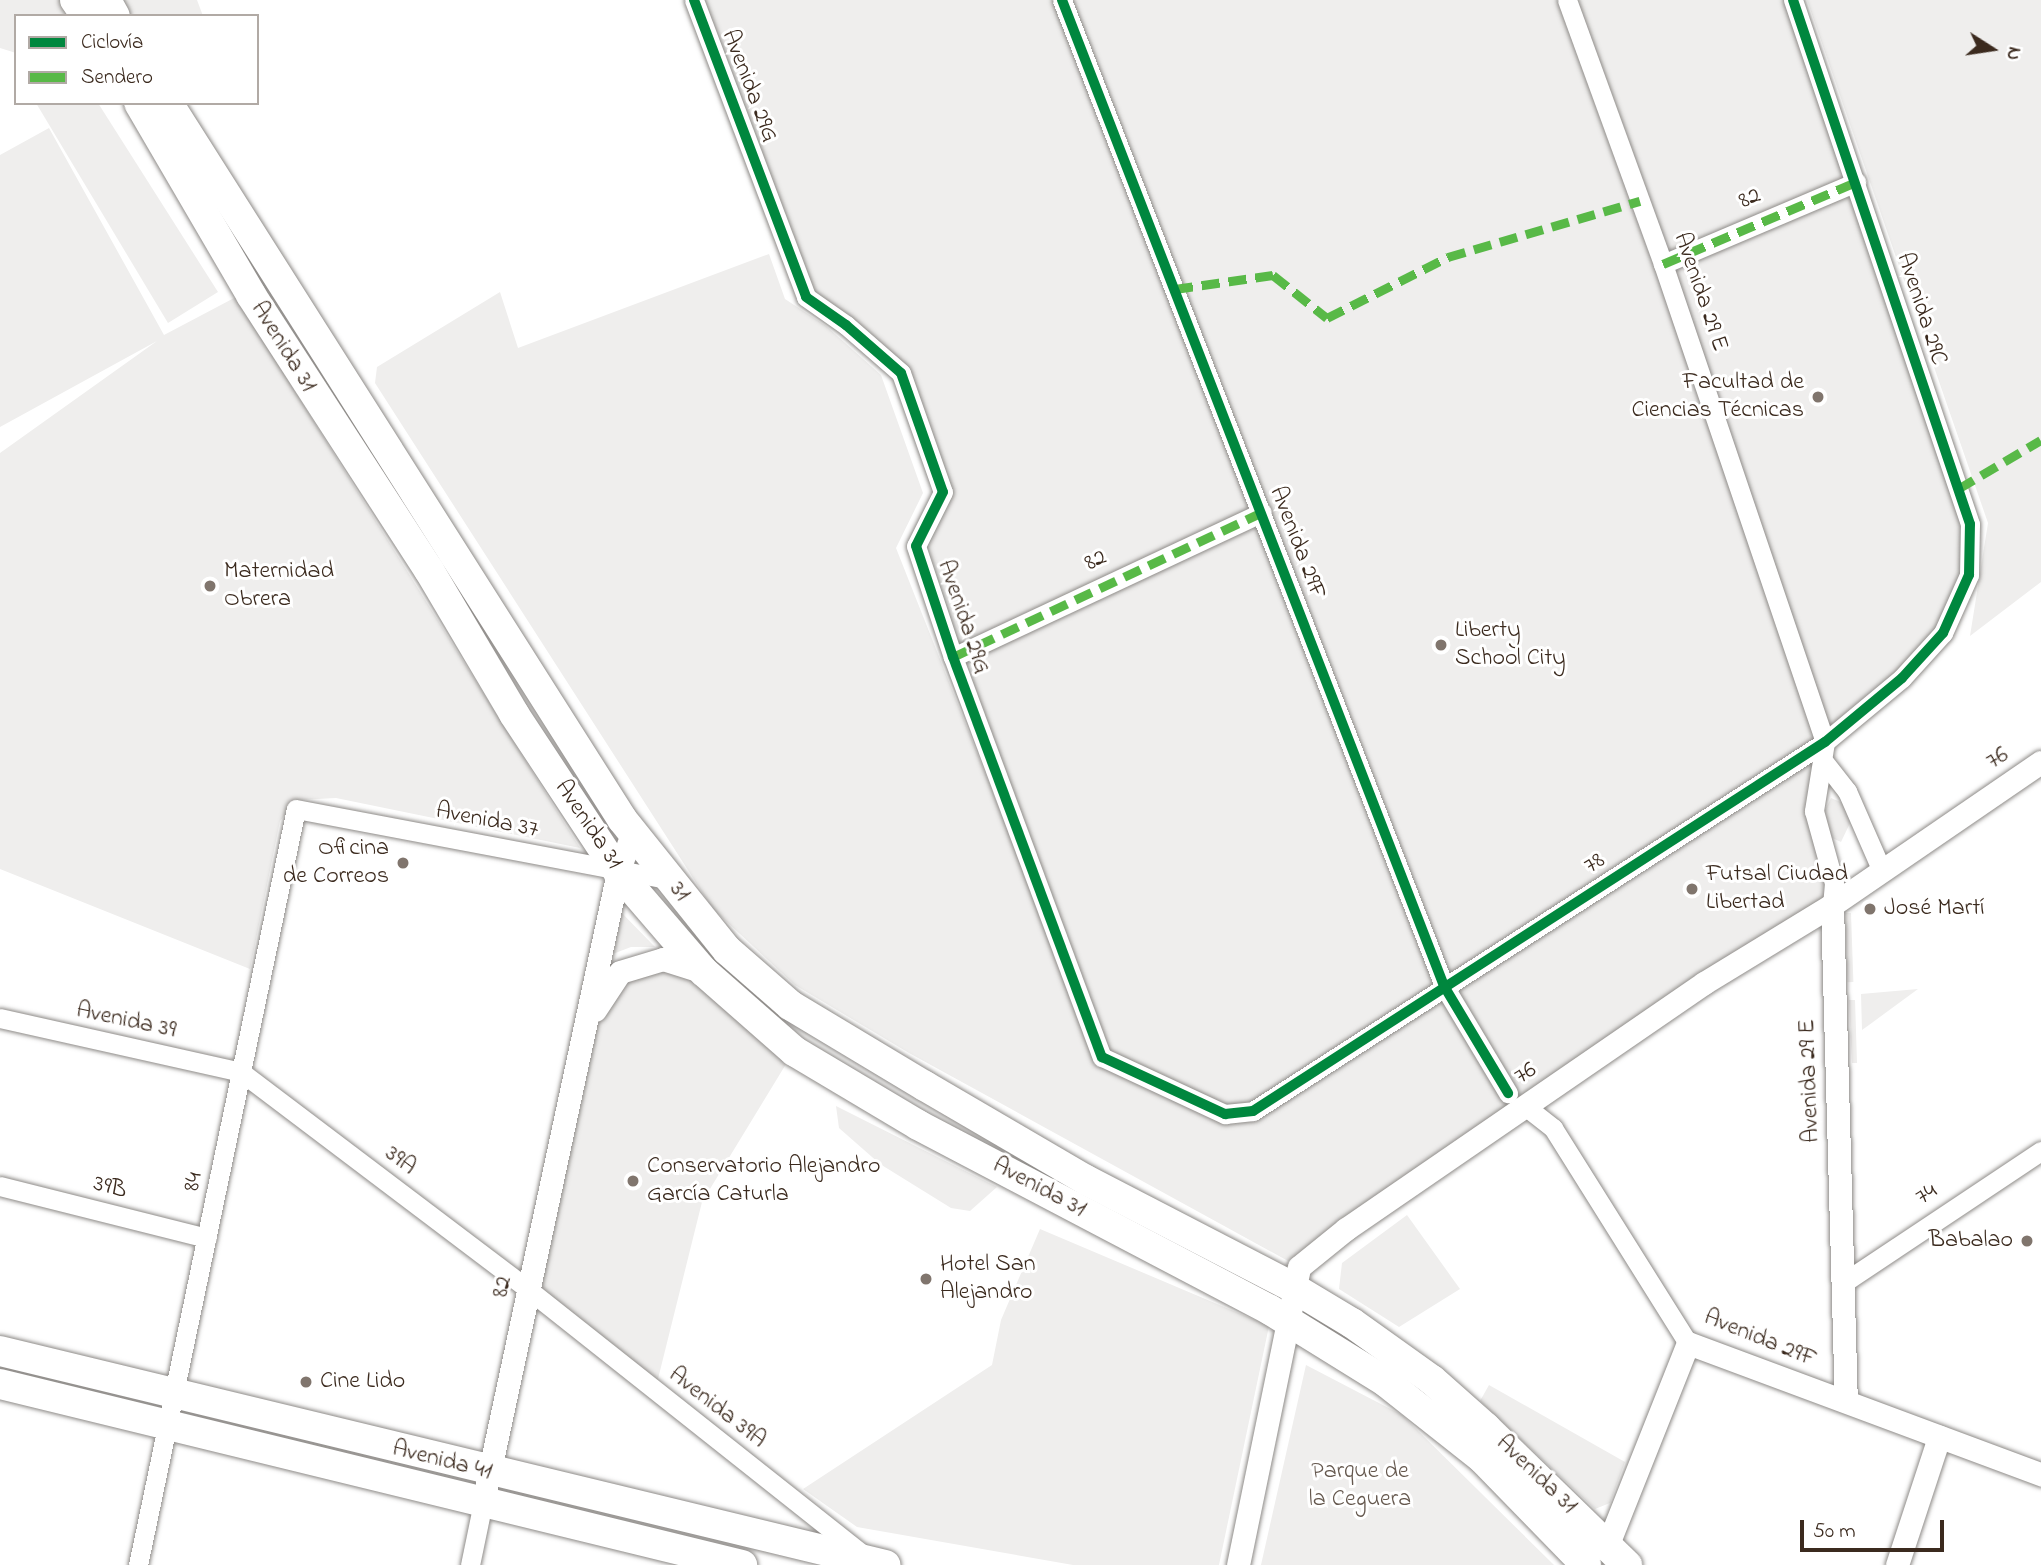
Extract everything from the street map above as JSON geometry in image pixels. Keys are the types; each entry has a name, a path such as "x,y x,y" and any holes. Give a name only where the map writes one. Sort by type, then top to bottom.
{"main road":[{"name":"Avenida 31","path":"140,105 291,360 618,872 704,972 794,1051 907,1118 1278,1315 1386,1382 1483,1459 1577,1559"},
{"name":"Avenida 31","path":"169,105 632,834"},
{"name":"31","path":"632,834 727,950"},
{"name":"Avenida 31","path":"727,950 790,1005 1086,1180 1293,1287 1432,1380 1617,1554"},
{"name":"Avenida 41","path":"0,1351 489,1472 877,1564"},
{"name":"Avenida 41","path":"1,1391 168,1426 732,1564"}],"street":[{"name":"Avenida 29G","path":"694,0 806,297 846,325 901,373 943,492 916,546 953,657 1102,1057 1225,1114 1253,1111"},
{"name":"Avenida 29F","path":"1062,0 1444,986 1517,1099 1553,1128 1688,1343 2041,1474"},
{"name":"Avenida 29 E","path":"1567,0 1663,264 1825,742 1825,763 1814,811 1834,883 1832,905 1846,1401"},
{"name":"Avenida 29C","path":"1793,0 1970,524 1969,575 1943,633"},
{"name":"82","path":"1663,264 1856,182"},
{"name":"82","path":"953,657 1262,512"},
{"name":"78","path":"1253,1111 1825,742 1902,678 1943,633"},
{"name":"76","path":"1238,1565 1278,1315 1293,1287 1299,1267 1517,1099 1832,905 2041,762"},
{"path":"1825,763 1847,791 1881,869"},
{"name":"Avenida 37","path":"296,809 670,880"},
{"name":"84","path":"138,1565 296,809"},
{"name":"82","path":"470,1565 618,872 632,834"},
{"name":"82","path":"587,1021 620,972 663,959 704,972"},
{"name":"Avenida 39","path":"0,1018 242,1072"},
{"name":"39A","path":"242,1072 529,1290"},
{"name":"74","path":"1843,1283 2041,1151"},
{"name":"39B","path":"0,1186 208,1238"},
{"name":"Avenida 39A","path":"529,1290 877,1564"},
{"path":"1617,1554 1688,1343"},
{"path":"1896,1565 1939,1437"}],"shaded area":[{"path":"0,0 75,0 85,14 14,14 14,52 0,48"},
{"path":"120,0 197,0 202,14 128,14"},
{"name":"Liberty School City","path":"694,0 1793,0 1970,524 1969,575 1943,633 1825,742 1814,811 1832,905 1299,1267 909,1053 795,985 713,909 375,383 377,367 500,292 518,348 769,254 785,299 826,326 881,375 923,493 896,548 1065,975 916,546 943,492 901,373 806,297"},
{"path":"1807,0 2041,0 2041,582 1970,636 1988,523"},
{"path":"37,105 99,105 218,292 168,323"},
{"path":"49,128 164,335 236,297 580,848 336,798 297,800 280,821 250,969 0,869 0,453 157,341 0,427 0,155"},
{"path":"1831,798 1845,804 1851,821 1841,842 1828,836 1824,812"},
{"path":"620,911 655,947 631,947 610,955"},
{"path":"1845,913 1851,913 1853,982 1847,982"},
{"name":"Conservatorio Alejandro García Caturla","path":"663,959 794,1051 702,1202 655,1391 529,1290 587,1021 620,972"},
{"path":"1918,989 1869,1025 1862,1030 1861,994"},
{"path":"1849,1000 1855,1000 1857,1063 1852,1063"},
{"path":"836,1106 997,1187 970,1211 951,1208 880,1164 839,1128"},
{"path":"1407,1215 1460,1289 1399,1327 1339,1289 1342,1263"},
{"path":"1040,1229 1269,1326 1219,1565 1073,1565 857,1527 803,1489 992,1365 1001,1320"},
{"name":"Parque de la Ceguera","path":"1306,1365 1402,1415 1554,1565 1261,1565"},
{"path":"1489,1385 1625,1462 1610,1503 1595,1509 1480,1401"}],"marked path":[{"path":"1663,264 1856,182"},
{"path":"1175,289 1273,275 1327,318 1448,257 1640,201"},
{"path":"1958,489 2041,440"},
{"path":"953,657 1262,512"}],"cycle path":[{"path":"694,0 806,297 846,325 901,373 943,492 916,546 953,657 1102,1057 1225,1114 1253,1111 1825,742 1902,678 1943,633 1969,575 1970,524 1793,0"},
{"path":"1062,0 1444,986 1508,1093"}],"place":[{"name":"Facultad de Ciencias Técnicas","path":"1818,397"},
{"name":"Maternidad Obrera","path":"210,586"},
{"name":"Liberty School City","path":"1441,645"},
{"name":"Oficina de Correos","path":"403,863"},
{"name":"Futsal Ciudad Libertad","path":"1692,889"},
{"name":"José Martí","path":"1870,909"},
{"name":"Conservatorio Alejandro García Caturla","path":"633,1181"},
{"name":"Babalao","path":"2027,1241"},
{"name":"Hotel San Alejandro","path":"926,1279"},
{"name":"Cine Lido","path":"306,1382"}]}
